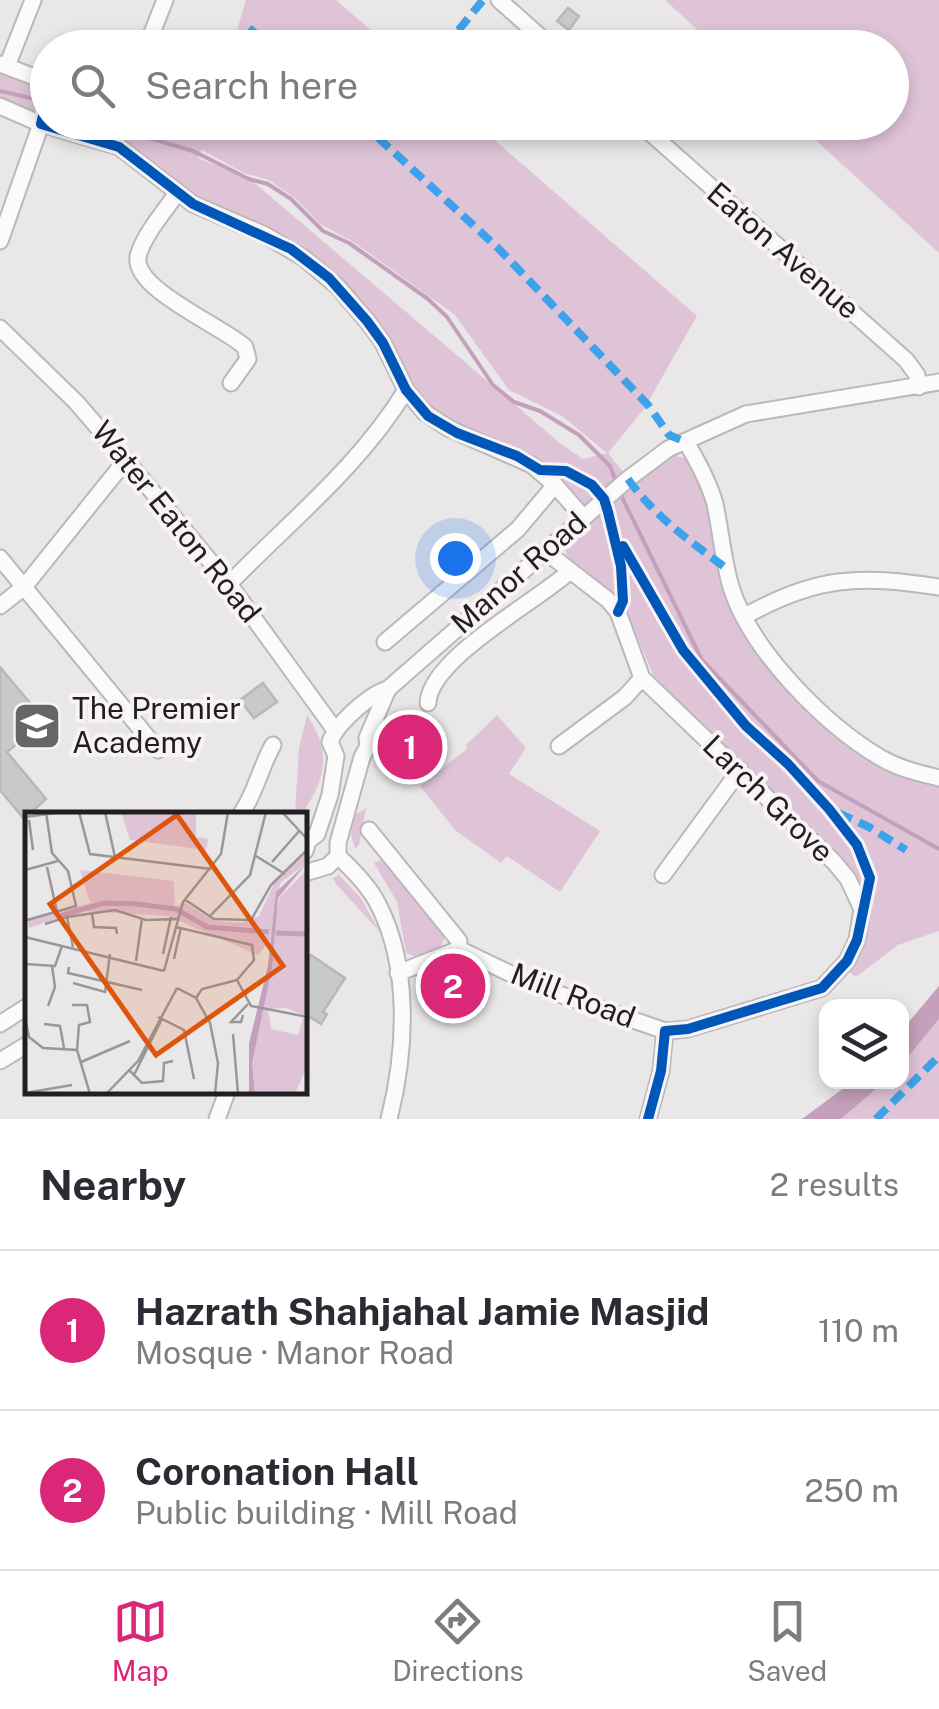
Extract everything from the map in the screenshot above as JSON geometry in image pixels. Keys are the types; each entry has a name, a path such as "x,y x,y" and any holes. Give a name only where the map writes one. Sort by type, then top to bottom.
{"street":[{"path":"30,75 3,65 33,0"},
{"path":"154,30 166,0"},
{"path":"500,0 533,30"},
{"path":"0,106 30,118"},
{"path":"0,241 35,140"},
{"path":"93,140 119,148 177,193 280,243 321,271 375,330 418,406 436,422 517,456 555,484 583,518"},
{"name":"Eaton Avenue","path":"658,140 906,360 917,375 919,387"},
{"path":"177,193 138,252 138,266 150,284 245,347 248,359 231,383"},
{"name":"Water Eaton Road","path":"0,328 76,402 126,460 229,584 339,728"},
{"name":"Manor Road","path":"339,728 628,478 668,450 746,414 939,382"},
{"path":"229,584 335,482 380,432 406,390"},
{"path":"686,442 714,501 730,580 744,616 764,648 808,700 843,731 880,758 906,770 939,778"},
{"path":"0,606 24,587 126,460"},
{"path":"385,642 518,529 555,484"},
{"name":"Larch Grove","path":"545,551 608,600 618,612 642,678 848,880 862,909 857,940 847,962 822,988 688,1029 665,1031"},
{"path":"0,558 158,750"},
{"path":"428,702 433,683 448,667 516,609 570,572"},
{"path":"744,616 785,594 836,580 890,580 939,587"},
{"path":"558,746 625,696 642,678"},
{"name":"Manor Road","path":"367,738 388,689"},
{"path":"308,841 317,834 330,795 336,756 330,742 339,728 359,726 368,746 338,850 328,866 312,870"},
{"path":"242,812 254,795 260,770 273,745"},
{"path":"336,756 349,762 362,757"},
{"path":"663,875 740,770"},
{"path":"369,830 459,940 459,949 398,973"},
{"path":"317,834 327,834 378,904 398,973 401,1045 389,1119"},
{"name":"Mill Road","path":"459,949 536,986 665,1031 661,1071 648,1119"},
{"path":"0,1024 25,1008"},
{"path":"0,1062 25,1046"},
{"path":"217,1119 226,1094"}],"shaded area":[{"path":"246,0 336,0 370,30 237,30"},
{"path":"665,0 939,0 939,253 816,140 909,140 909,30 698,30"},
{"path":"0,69 30,80 30,115 0,102"},
{"path":"495,140 697,316 644,409 608,453 628,478 673,456 687,458 708,501 726,595 759,655 842,736 939,782 939,931 898,945 856,977 848,971 865,920 862,895 850,868 654,677 625,607 610,591 569,562 564,546 595,519 564,485 530,458 461,429 429,410 329,272 199,200 120,143","holes":["202,150 244,173 269,180 295,198 320,224 355,243 455,315 509,390 562,416 607,453 583,459 561,444 250,179 198,158"]},
{"path":"307,715 320,741 323,765 303,812 295,812 299,748"},
{"path":"497,715 526,748 509,774 600,831 560,892 507,856 501,863 455,830 420,786 467,749 466,745"},
{"path":"366,808 355,849 351,835 355,815"},
{"path":"387,862 443,928 445,937 439,949 418,958 406,953 397,902 374,863"},
{"path":"339,875 360,897 380,932 336,884 333,878"},
{"path":"939,986 939,1019 909,1055 909,1022"},
{"path":"939,1019 939,1119 841,1119 876,1089 909,1089 909,1055"},
{"path":"843,1089 876,1089 841,1119 802,1119"}],"building":[{"path":"568,8 579,16 569,30 557,21"},
{"path":"0,667 45,721 7,752 46,799 32,812 25,812 24,819 0,790"},
{"path":"263,683 277,702 254,718 240,700"},
{"path":"311,955 345,978 323,1012 327,1014 321,1024 308,1016"},
{"path":"441,970 471,979 465,998 448,993 444,1006 432,1002"}],"waterway":[{"path":"0,91 30,98"},
{"path":"156,140 193,151 249,179 268,184 291,199 323,231 349,243 428,299 447,317 493,385 514,402 540,411 579,435 610,466 616,482"},
{"path":"619,491 702,660 818,781 939,849"}],"marked path":[{"path":"459,30 483,0"},
{"path":"381,140 497,247 648,405 669,435 686,442"},
{"path":"628,479 661,517 727,569"},
{"path":"838,813 906,850"},
{"path":"876,1119 939,1056"}],"cycle path":[{"path":"95,140 119,147 193,204 291,249 329,278 383,343 406,390 428,416 540,470 566,471 592,485 604,499 621,566 623,601 618,612"},
{"path":"623,546 683,650 746,726 829,809 857,845 870,878 857,940 847,961 822,988 688,1029 665,1031 661,1071 648,1119"}],"place":[{"name":"The Premier Academy","path":"37,726"},
{"name":"Hazrath Shahjahal Jamie Masjid","path":"410,747"},
{"name":"Coronation Hall","path":"453,986"}]}
